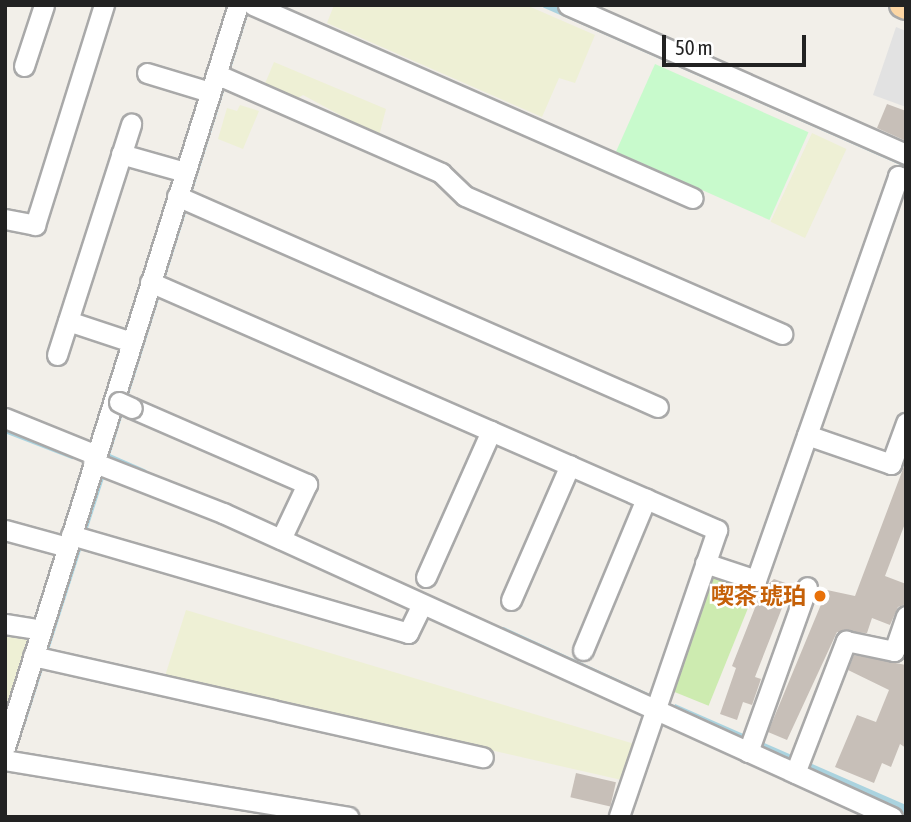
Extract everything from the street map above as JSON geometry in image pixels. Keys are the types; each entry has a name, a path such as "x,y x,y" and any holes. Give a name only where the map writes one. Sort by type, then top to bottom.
{"street":[{"path":"24,66 44,5"},
{"path":"5,219 35,225 104,5"},
{"path":"568,5 906,153"},
{"path":"348,817 8,757 40,657 41,630 76,540 99,462 121,403 131,342 157,284 184,198 185,172 219,80 241,7 693,198"},
{"path":"147,73 219,80 441,173 465,196 782,334"},
{"path":"57,355 131,124"},
{"path":"121,154 185,172"},
{"path":"705,563 756,580 898,176 906,179"},
{"path":"184,198 658,407"},
{"path":"157,284 717,530 619,817"},
{"path":"68,321 131,342"},
{"path":"121,403 307,484 283,535"},
{"path":"5,418 99,462 283,535 422,604 658,703 797,767 891,817"},
{"path":"807,435 891,464 906,423"},
{"path":"426,577 491,430"},
{"path":"512,600 570,465"},
{"path":"583,650 646,499"},
{"path":"5,530 76,540 408,634 422,604"},
{"path":"750,746 807,587"},
{"path":"797,767 846,641 894,651 906,616"},
{"path":"5,624 41,630"},
{"path":"40,657 483,757"}],"green space":[{"path":"334,5 526,5 595,35 575,83 559,78 542,117 327,23"},
{"path":"274,62 386,109 379,136 303,95 296,99 264,86"},
{"path":"655,64 808,132 769,220 616,152"},
{"path":"240,105 259,111 243,149 218,139 227,108 237,111"},
{"path":"812,133 846,149 805,238 771,222"},
{"path":"712,569 757,587 709,706 664,688"},
{"path":"186,610 638,745 626,781 165,676"},
{"path":"5,628 30,633 5,710"}],"shaded area":[{"path":"896,27 906,31 906,107 873,95"}],"water":[{"path":"675,704 906,805 906,815 673,711"}],"building":[{"path":"887,104 906,111 906,141 877,128"},
{"path":"906,461 906,521 885,576 906,584 906,604 898,607 890,625 872,618 867,633 837,632 787,740 768,732 827,590 855,596"},
{"path":"774,579 791,585 755,677 761,679 752,705 743,702 737,720 720,714 736,668 732,666 762,590"},
{"path":"854,655 906,665 906,748 900,744 891,767 882,763 874,783 835,767 857,715 876,722 889,690 848,670"},
{"path":"576,773 616,782 610,807 570,797"}],"waterway":[{"path":"106,458 248,5"},
{"path":"545,5 906,164"},
{"path":"5,430 72,456"},
{"path":"107,456 144,472"},
{"path":"22,725 104,468"},
{"path":"503,630 680,711"}],"place":[{"name":"喫茶 琥珀","path":"820,596"}]}
